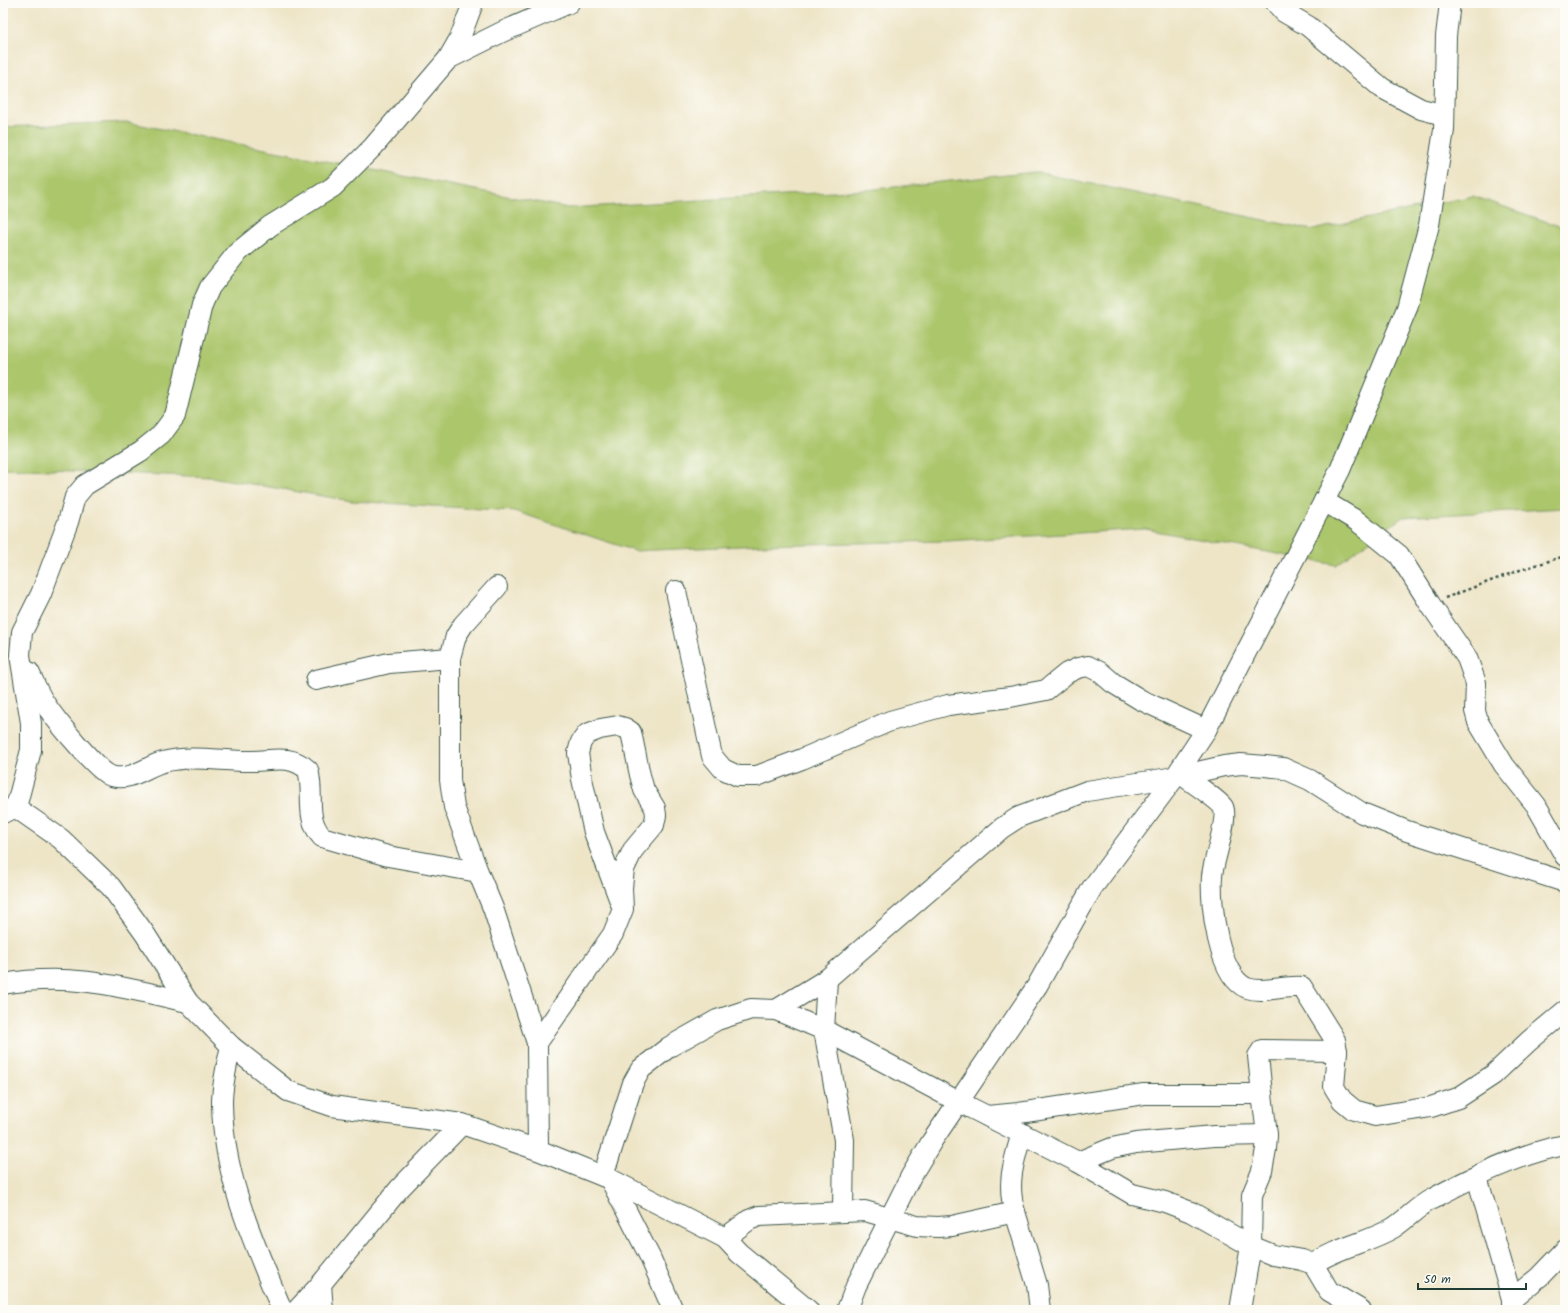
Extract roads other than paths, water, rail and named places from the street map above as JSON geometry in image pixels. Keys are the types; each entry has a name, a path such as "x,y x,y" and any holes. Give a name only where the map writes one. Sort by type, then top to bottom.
{"street":[{"path":"473,3 460,38 448,59 372,147 333,187 270,226 237,253 210,287 202,305 175,416 161,436 141,451 85,485 74,497 68,522 41,594 22,632 20,654 32,723 30,750 21,791 9,810 61,839 111,887 144,934 188,1002 231,1046 288,1091 332,1106 462,1124 538,1150 606,1177 725,1238 739,1253 808,1310"},
{"path":"448,59 502,32 569,3"},
{"path":"1276,3 1284,12 1308,26 1382,88 1421,109 1444,114"},
{"path":"848,1310 856,1286 911,1176 1037,986 1092,888 1178,776 1206,730 1340,470 1407,308 1429,225 1444,130 1446,36 1450,3"},
{"path":"1324,501 1357,521 1399,556 1467,658 1476,683 1475,711 1478,722 1504,764 1536,805 1565,856"},
{"path":"497,587 456,636 450,658 450,780 454,807 493,908 537,1043 538,1150"},
{"path":"676,591 712,756 723,769 738,776 757,776 802,759 890,721 948,705 1010,697 1046,690 1067,673 1078,668 1088,666 1100,672 1113,683 1141,700 1206,730"},
{"path":"20,654 44,702 59,723 98,766 111,776 123,777 141,773 162,762 191,758 236,761 292,759 308,770 311,780 311,816 315,829 322,837 388,856 478,872"},
{"path":"316,680 389,663 450,658"},
{"path":"537,1043 613,934 623,909 622,888 624,869 634,850 654,826 656,816 655,808 644,790 631,732 618,726 600,729 587,734 581,742 578,753 582,779 594,832 623,909"},
{"path":"776,1010 827,979 1002,828 1020,817 1087,791 1178,776 1224,766 1241,764 1283,768 1310,780 1362,813 1407,831 1565,882"},
{"path":"1178,776 1223,806 1224,812 1220,841 1212,875 1213,913 1228,972 1239,983 1248,988 1271,989 1290,986 1302,987 1335,1040 1337,1051 1334,1087 1342,1100 1354,1110 1375,1116 1402,1113 1431,1107 1458,1098 1492,1075 1565,1011"},
{"path":"3,984 28,980 67,979 116,985 188,1002"},
{"path":"827,979 824,1030 844,1140 843,1212"},
{"path":"673,1310 650,1257 606,1177 633,1083 641,1069 669,1047 717,1020 751,1009 776,1010 824,1030 959,1102 1078,1162 1132,1194 1165,1202 1191,1212 1251,1246 1273,1255 1302,1260 1312,1264 1329,1291 1361,1310"},
{"path":"231,1046 225,1074 222,1102 225,1147 242,1213 282,1310"},
{"path":"1240,1310 1251,1246 1252,1195 1262,1171 1267,1136 1258,1056 1262,1050 1337,1051"},
{"path":"987,1116 1020,1113 1144,1094 1262,1094"},
{"path":"297,1310 321,1284 399,1189 462,1124"},
{"path":"1022,1133 1011,1177 1012,1197 1015,1212 1038,1285 1040,1310"},
{"path":"1078,1162 1112,1148 1136,1143 1214,1136 1267,1136"},
{"path":"1312,1264 1328,1254 1364,1241 1393,1228 1431,1199 1477,1177 1530,1154 1565,1145"},
{"path":"1477,1177 1512,1305"},
{"path":"725,1238 749,1220 759,1216 864,1211 917,1226 938,1227 952,1226 1015,1212"},
{"path":"1512,1305 1565,1250"},
{"path":"321,1284 323,1310"}]}
